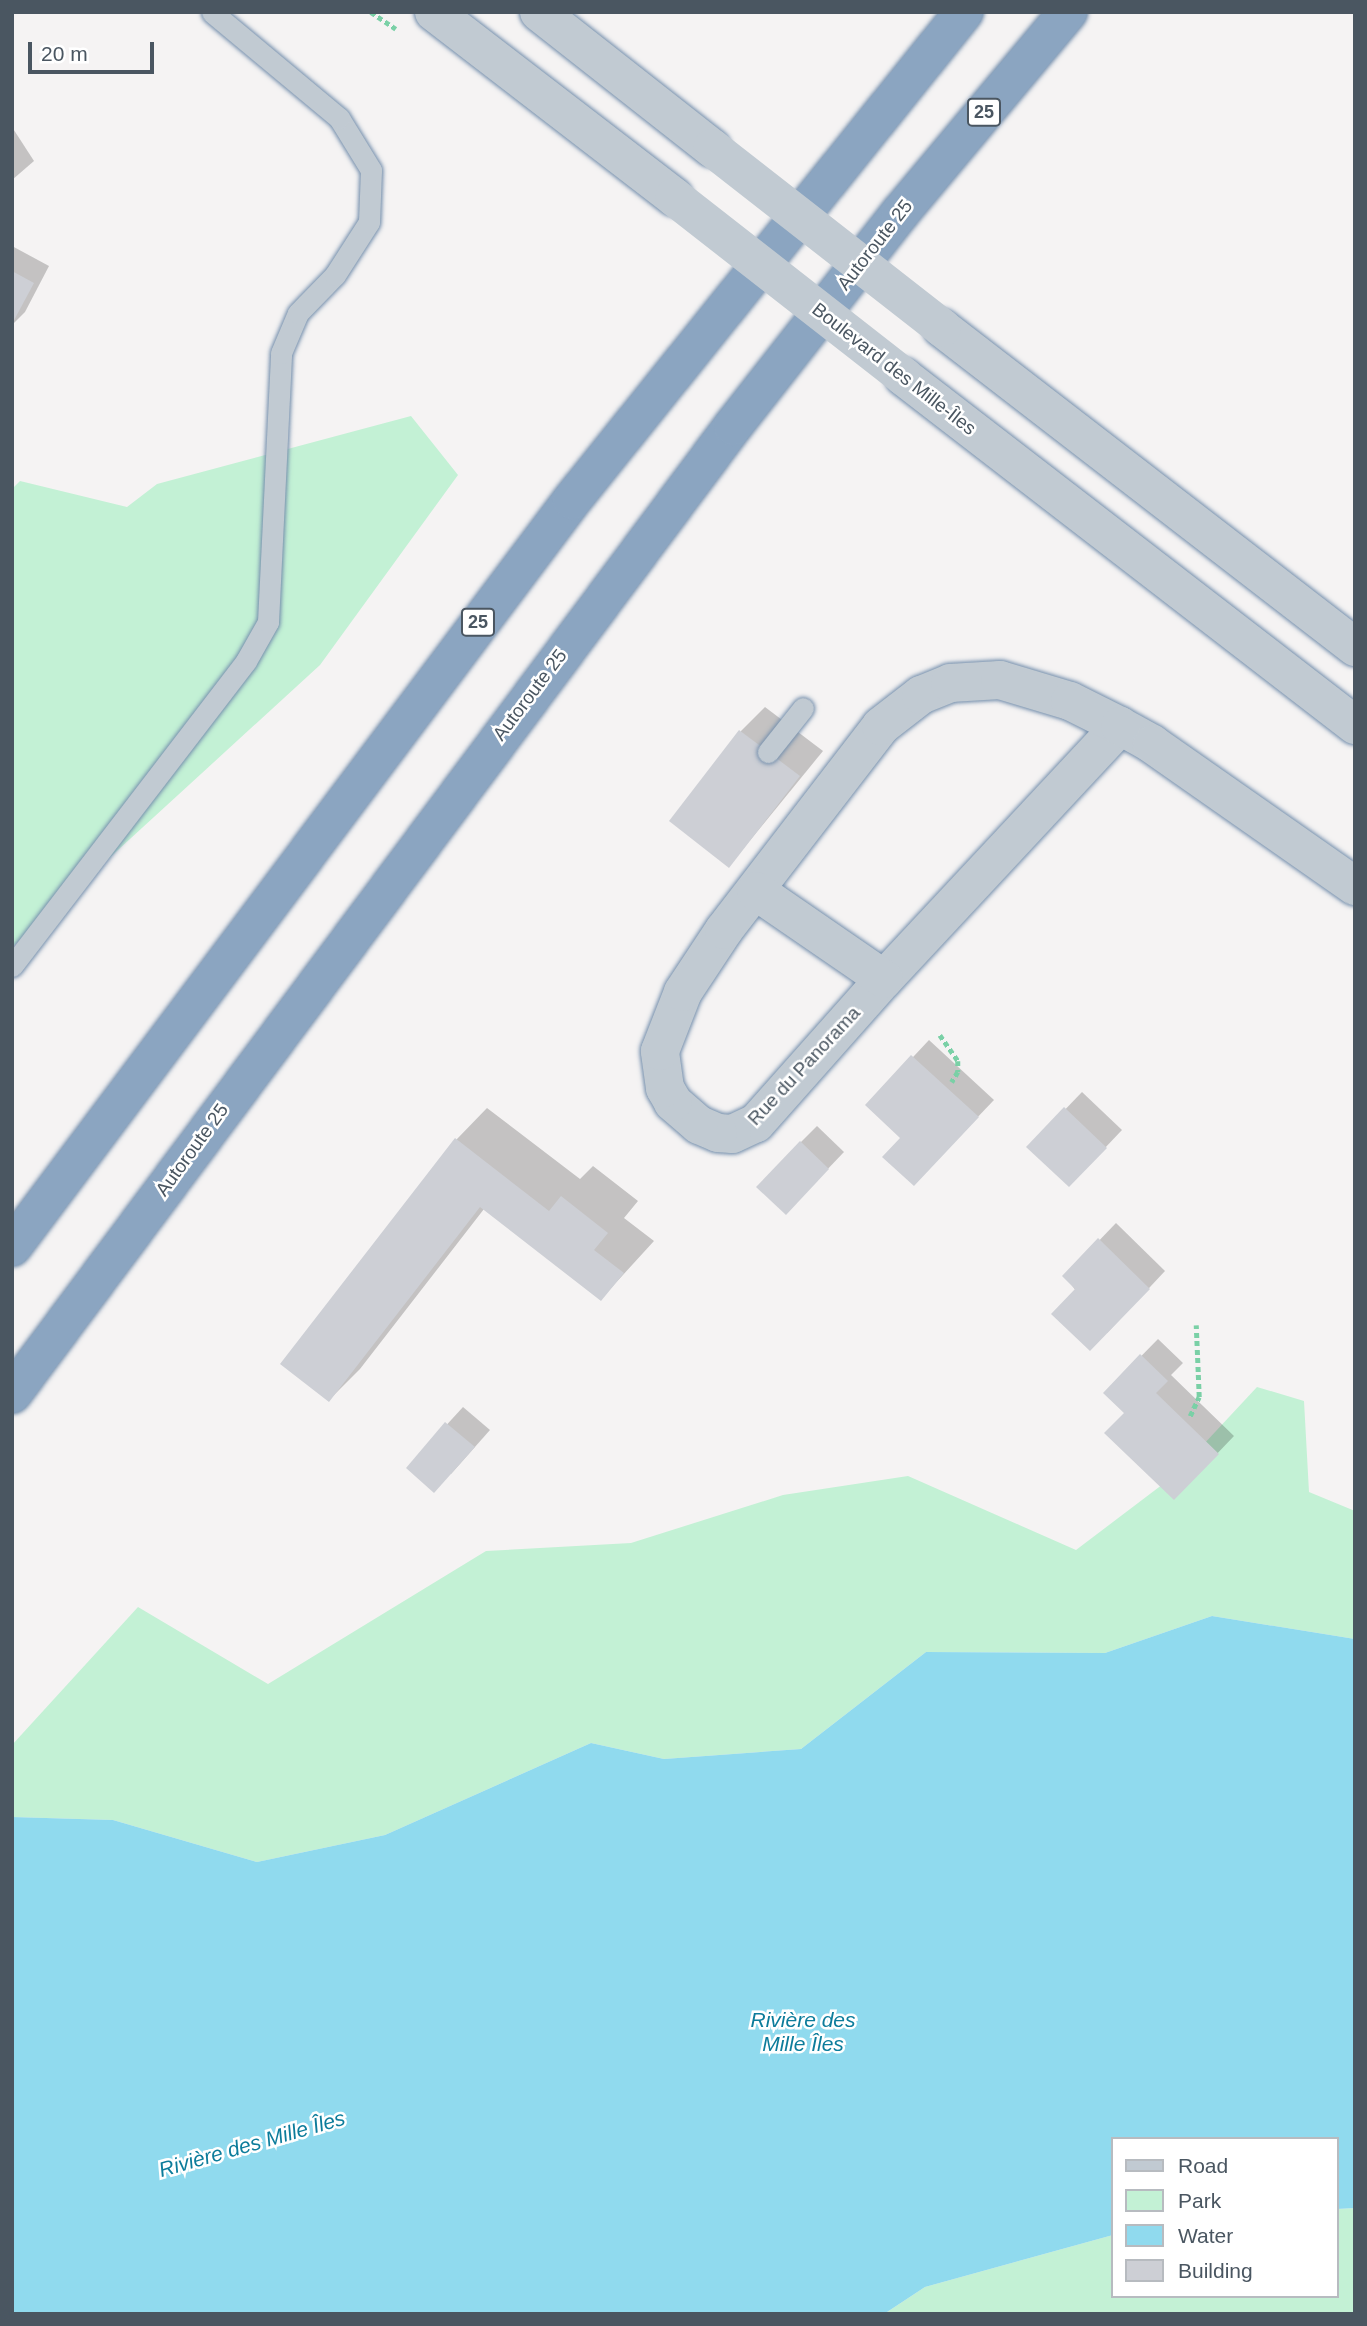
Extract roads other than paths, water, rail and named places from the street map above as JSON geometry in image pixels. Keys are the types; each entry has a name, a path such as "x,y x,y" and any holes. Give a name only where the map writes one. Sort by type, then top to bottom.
{"highway":[{"name":"25","path":"12,1247 563,510 964,12"},
{"name":"Autoroute 25","path":"12,1394 716,448 901,213 1068,12"}],"street":[{"name":"Boulevard des Mille-Îles","path":"433,12 1355,725"},
{"path":"539,12 1355,647"},
{"name":"Rue du Panorama","path":"1120,726 884,979 756,1124 732,1134 699,1125 673,1102 665,1088 660,1051 683,992 881,726 921,695 963,681 1000,680 1051,692 1120,726 1198,774 1355,886"},
{"path":"756,891 884,979"}],"lane":[{"path":"12,966 246,661 268,622 281,353 298,313 335,275 369,222 370,170 346,127 212,12"},
{"path":"768,752 803,708"}],"water":[{"name":"Rivière des Mille Îles","path":"1212,1616 1355,1639 1355,2208 1339,2209 1339,2137 1112,2137 1112,2235 925,2287 884,2314 12,2314 12,1817 113,1820 257,1862 385,1835 591,1743 664,1759 801,1749 926,1652 1105,1653"}]}
